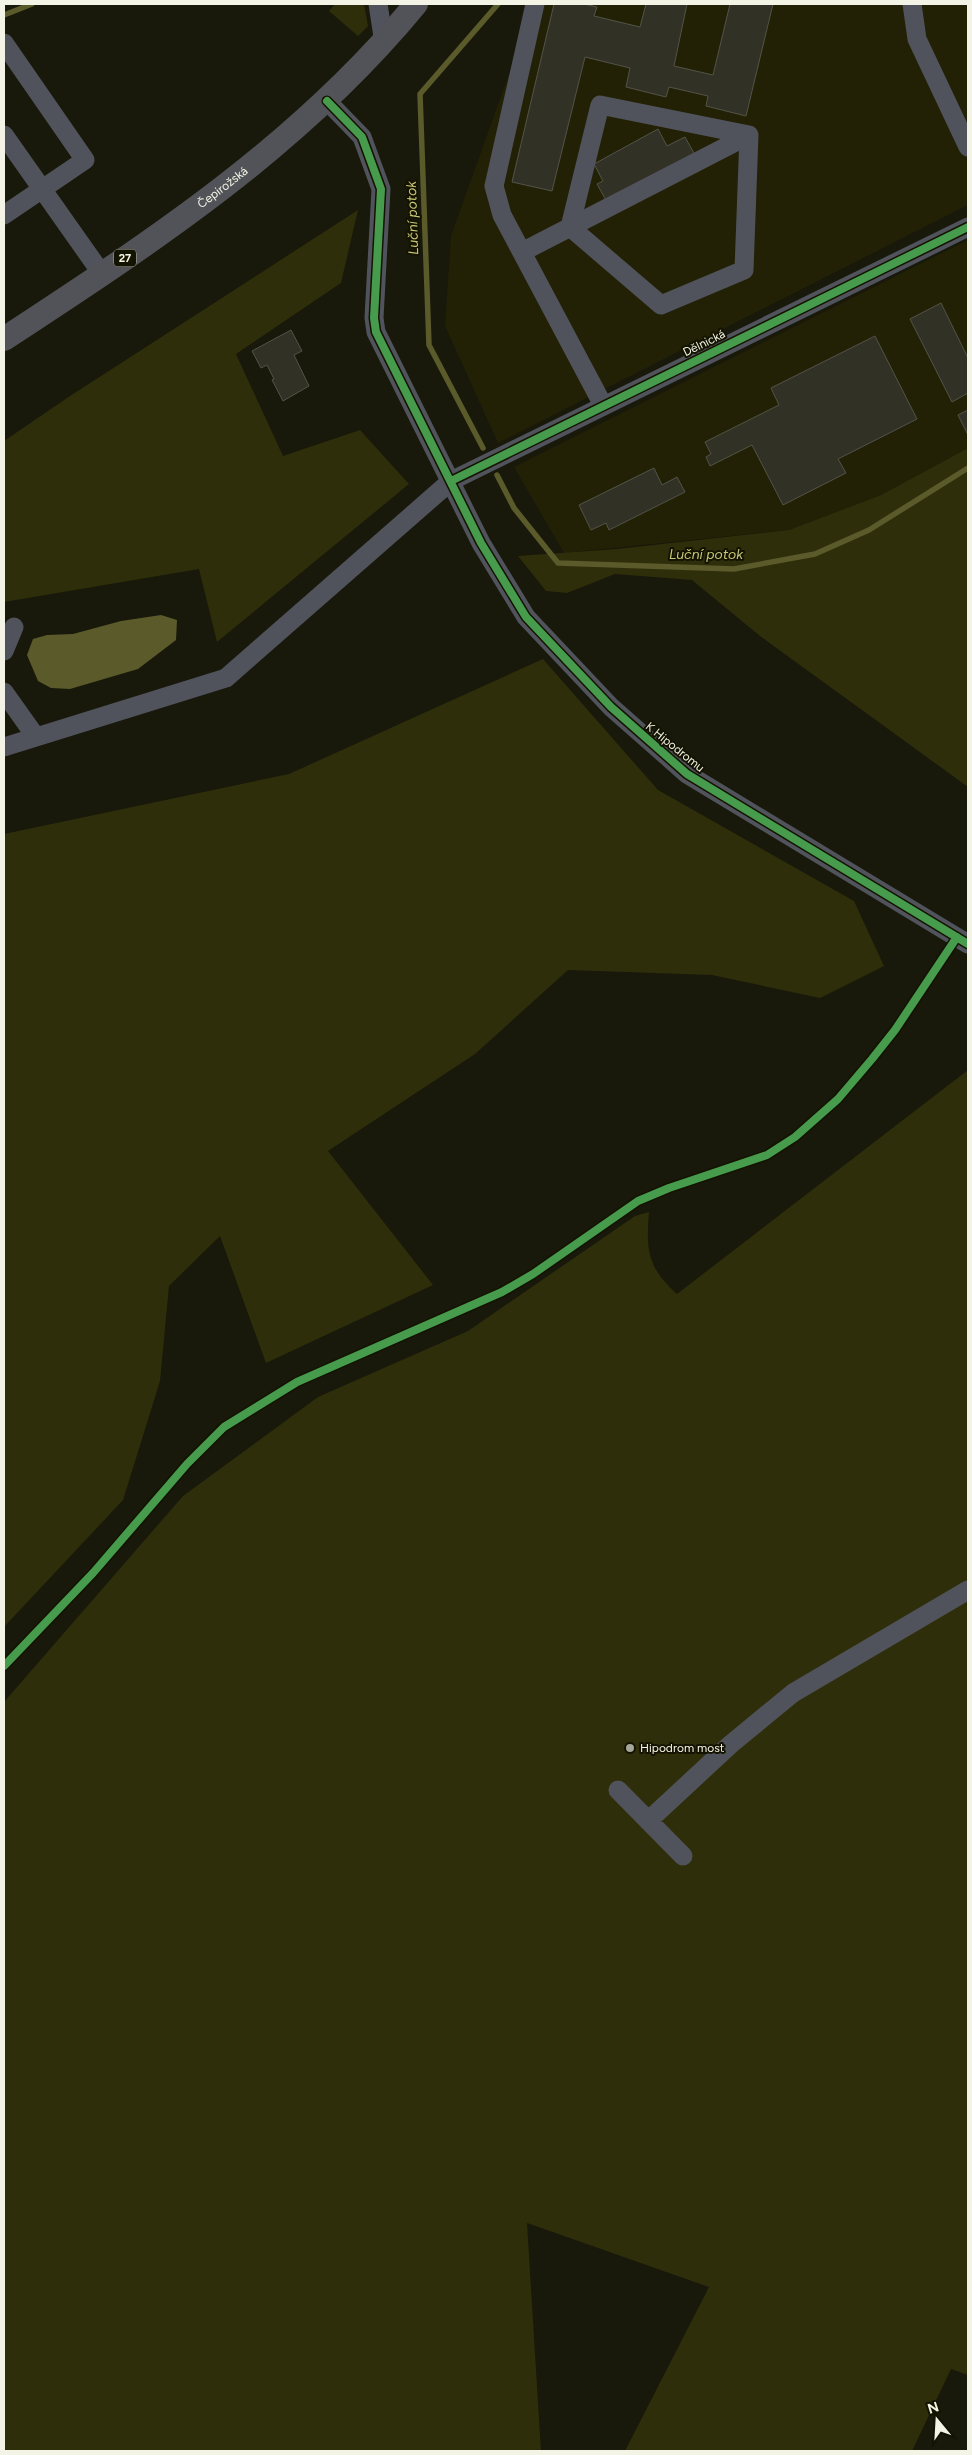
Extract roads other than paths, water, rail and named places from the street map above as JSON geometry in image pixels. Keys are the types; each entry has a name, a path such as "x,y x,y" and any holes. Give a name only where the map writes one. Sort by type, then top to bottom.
{"main road":[{"name":"Čepirožská","path":"4,339 102,274 243,173 327,101 384,43 416,4"}],"street":[{"path":"378,4 384,43"},
{"path":"535,4 494,186 502,215 603,405"},
{"path":"912,4 917,39 968,147"},
{"path":"4,43 85,160 4,215"},
{"name":"K Hipodromu","path":"327,101 362,137 381,189 374,318 376,332 481,543 526,617 611,707 687,774 968,944"},
{"path":"570,227 600,105 749,135"},
{"path":"4,135 102,274"},
{"path":"522,252 749,135"},
{"path":"570,227 661,305 744,270 749,135"},
{"name":"Dělnická","path":"4,747 226,678 451,481 968,227"},
{"path":"4,651 14,627"},
{"path":"4,692 36,737"},
{"path":"648,1820 731,1744 793,1693 968,1590"},
{"path":"618,1790 683,1856"}],"waterway":[{"name":"Luční potok","path":"4,15 32,4"},
{"name":"Luční potok","path":"483,448 429,345 420,94 498,4"},
{"name":"Luční potok","path":"497,475 514,508 558,563 734,569 815,554 869,530 968,468"}],"place":[{"name":"Hipodrom most","path":"630,1748"}]}
